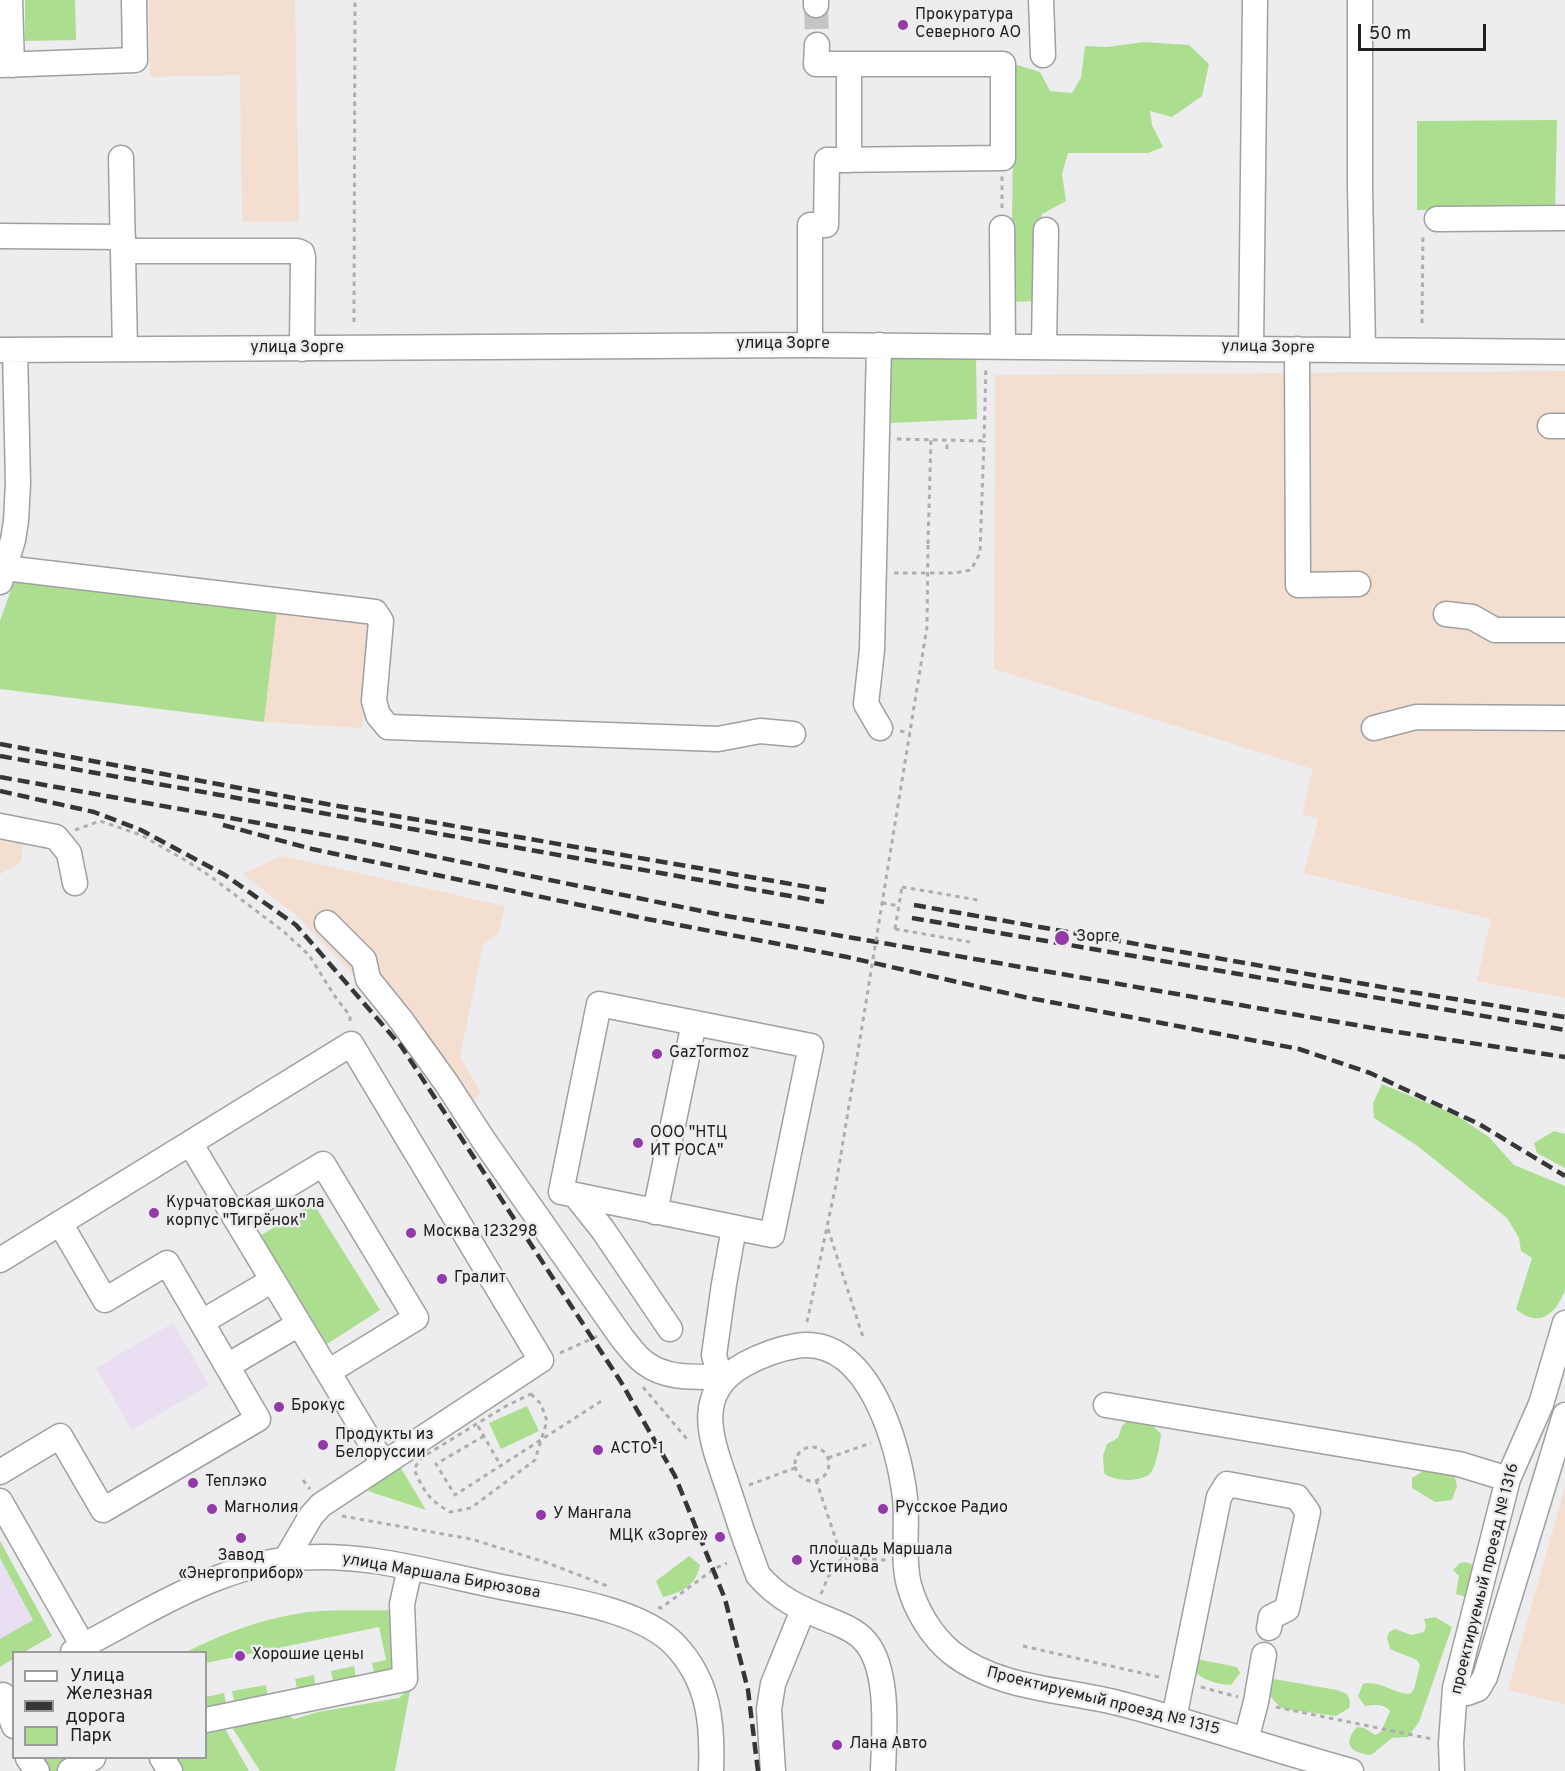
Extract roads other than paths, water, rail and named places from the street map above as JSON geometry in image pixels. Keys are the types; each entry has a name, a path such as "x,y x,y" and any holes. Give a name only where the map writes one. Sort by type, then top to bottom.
{"street":[{"path":"10,0 6,65 135,60 134,0"},
{"path":"1041,0 1043,55"},
{"path":"1251,348 1255,0"},
{"path":"1360,0 1363,349"},
{"path":"810,345 810,225 826,225 827,160 1003,158 1003,64 816,64 817,45"},
{"path":"849,64 849,160"},
{"path":"121,158 125,349"},
{"path":"1437,219 1565,218"},
{"path":"994,352 1002,228"},
{"path":"1044,346 1046,230"},
{"path":"0,236 123,244 297,250 302,253 303,257 303,349"},
{"path":"879,345 872,650 866,704 880,728"},
{"name":"улица Зорге","path":"8,350 879,345 994,352 1044,346 1565,352"},
{"path":"1297,349 1298,585 1358,584"},
{"path":"8,350 18,483 16,524 2,575 375,612 381,621 374,701 378,715 388,727 718,739 760,731 793,734"},
{"path":"1446,614 1472,617 1495,630 1565,630"},
{"path":"1374,728 1416,717 1565,718"},
{"path":"0,826 56,837 69,853 75,883"},
{"path":"327,923 364,960 368,979 447,1084 484,1141 622,1338 644,1363 664,1373 720,1380"},
{"path":"599,1004 694,1023 811,1046 772,1235 561,1192 599,1004"},
{"path":"655,1212 694,1023"},
{"path":"0,1260 351,1044 541,1360 472,1417 383,1463 321,1505 311,1516 286,1559"},
{"path":"190,1143 383,1463"},
{"path":"235,1217 323,1164 399,1289 416,1318 328,1372"},
{"path":"576,1196 603,1230 670,1329"},
{"path":"603,1230 619,1204"},
{"path":"0,1472 60,1436 103,1510 258,1419 167,1263 105,1299 60,1223"},
{"path":"734,1228 723,1284 714,1355 720,1380 710,1406 712,1442 758,1575 771,1590 790,1603 812,1603 862,1638 874,1654 881,1681 884,1728 883,1771"},
{"path":"202,1323 273,1280"},
{"name":"проектируемый проезд № 1316","path":"1452,1771 1451,1743 1455,1688 1508,1479 1541,1404 1565,1323"},
{"path":"227,1366 299,1324"},
{"name":"Проектируемый проезд № 1315","path":"720,1380 759,1356 780,1348 803,1345 819,1347 847,1361 878,1402 893,1435 905,1499 908,1582 912,1593 928,1628 949,1651 972,1667 1001,1679 1092,1696 1174,1718 1351,1771"},
{"path":"1106,1406 1459,1464 1508,1479"},
{"path":"1455,1688 1467,1694 1478,1689 1485,1677 1565,1415"},
{"path":"1174,1718 1219,1497 1227,1484 1297,1497 1308,1512 1287,1609 1271,1617 1269,1628"},
{"path":"0,1501 89,1648"},
{"name":"улица Маршала Бирюзова","path":"89,1648 192,1588 248,1567 286,1559 322,1556 410,1568 569,1600 646,1623 674,1643 695,1670 708,1706 712,1744 711,1771"},
{"path":"207,1720 405,1679 402,1604 410,1568"},
{"path":"773,1771 769,1709 773,1684 812,1603"},
{"path":"1246,1740 1256,1702 1264,1655"},
{"path":"5,1693 12,1719"},
{"path":"70,1771 91,1759"}],"tunnel":[{"path":"816,5 817,45"}],"railway":[{"path":"0,744 332,805 826,890"},
{"path":"0,756 824,902"},
{"path":"0,777 354,840 721,915 1390,1031 1565,1057"},
{"path":"0,791 94,812 141,830 225,875 296,925 401,1046 621,1382 675,1476 725,1599 748,1690 758,1771"},
{"path":"223,825 312,849 647,919 847,957 1024,997 1299,1049 1370,1073 1479,1124 1565,1176"},
{"path":"914,905 1565,1017"},
{"path":"912,918 1565,1030"}],"place":[{"name":"Прокуратура Северного АО","path":"903,25"},
{"name":"Зорге","path":"1062,938"},
{"name":"GazTormoz","path":"657,1054"},
{"name":"ООО \"НТЦ ИТ РОСА\"","path":"638,1143"},
{"name":"Курчатовская школа корпус \"Тигрёнок\"","path":"154,1213"},
{"name":"Москва 123298","path":"411,1233"},
{"name":"Гралит","path":"442,1279"},
{"name":"Брокус","path":"279,1407"},
{"name":"Продукты из Белоруссии","path":"323,1445"},
{"name":"АСТО-1","path":"598,1450"},
{"name":"Теплэко","path":"193,1483"},
{"name":"Магнолия","path":"212,1509"},
{"name":"Русское Радио","path":"883,1509"},
{"name":"У Мангала","path":"541,1515"},
{"name":"МЦК «Зорге»","path":"720,1537"},
{"name":"Завод «Энергоприбор»","path":"241,1538"},
{"name":"площадь Маршала Устинова","path":"797,1560"},
{"name":"Хорошие цены","path":"240,1656"},
{"name":"Лана Авто","path":"837,1745"}]}
